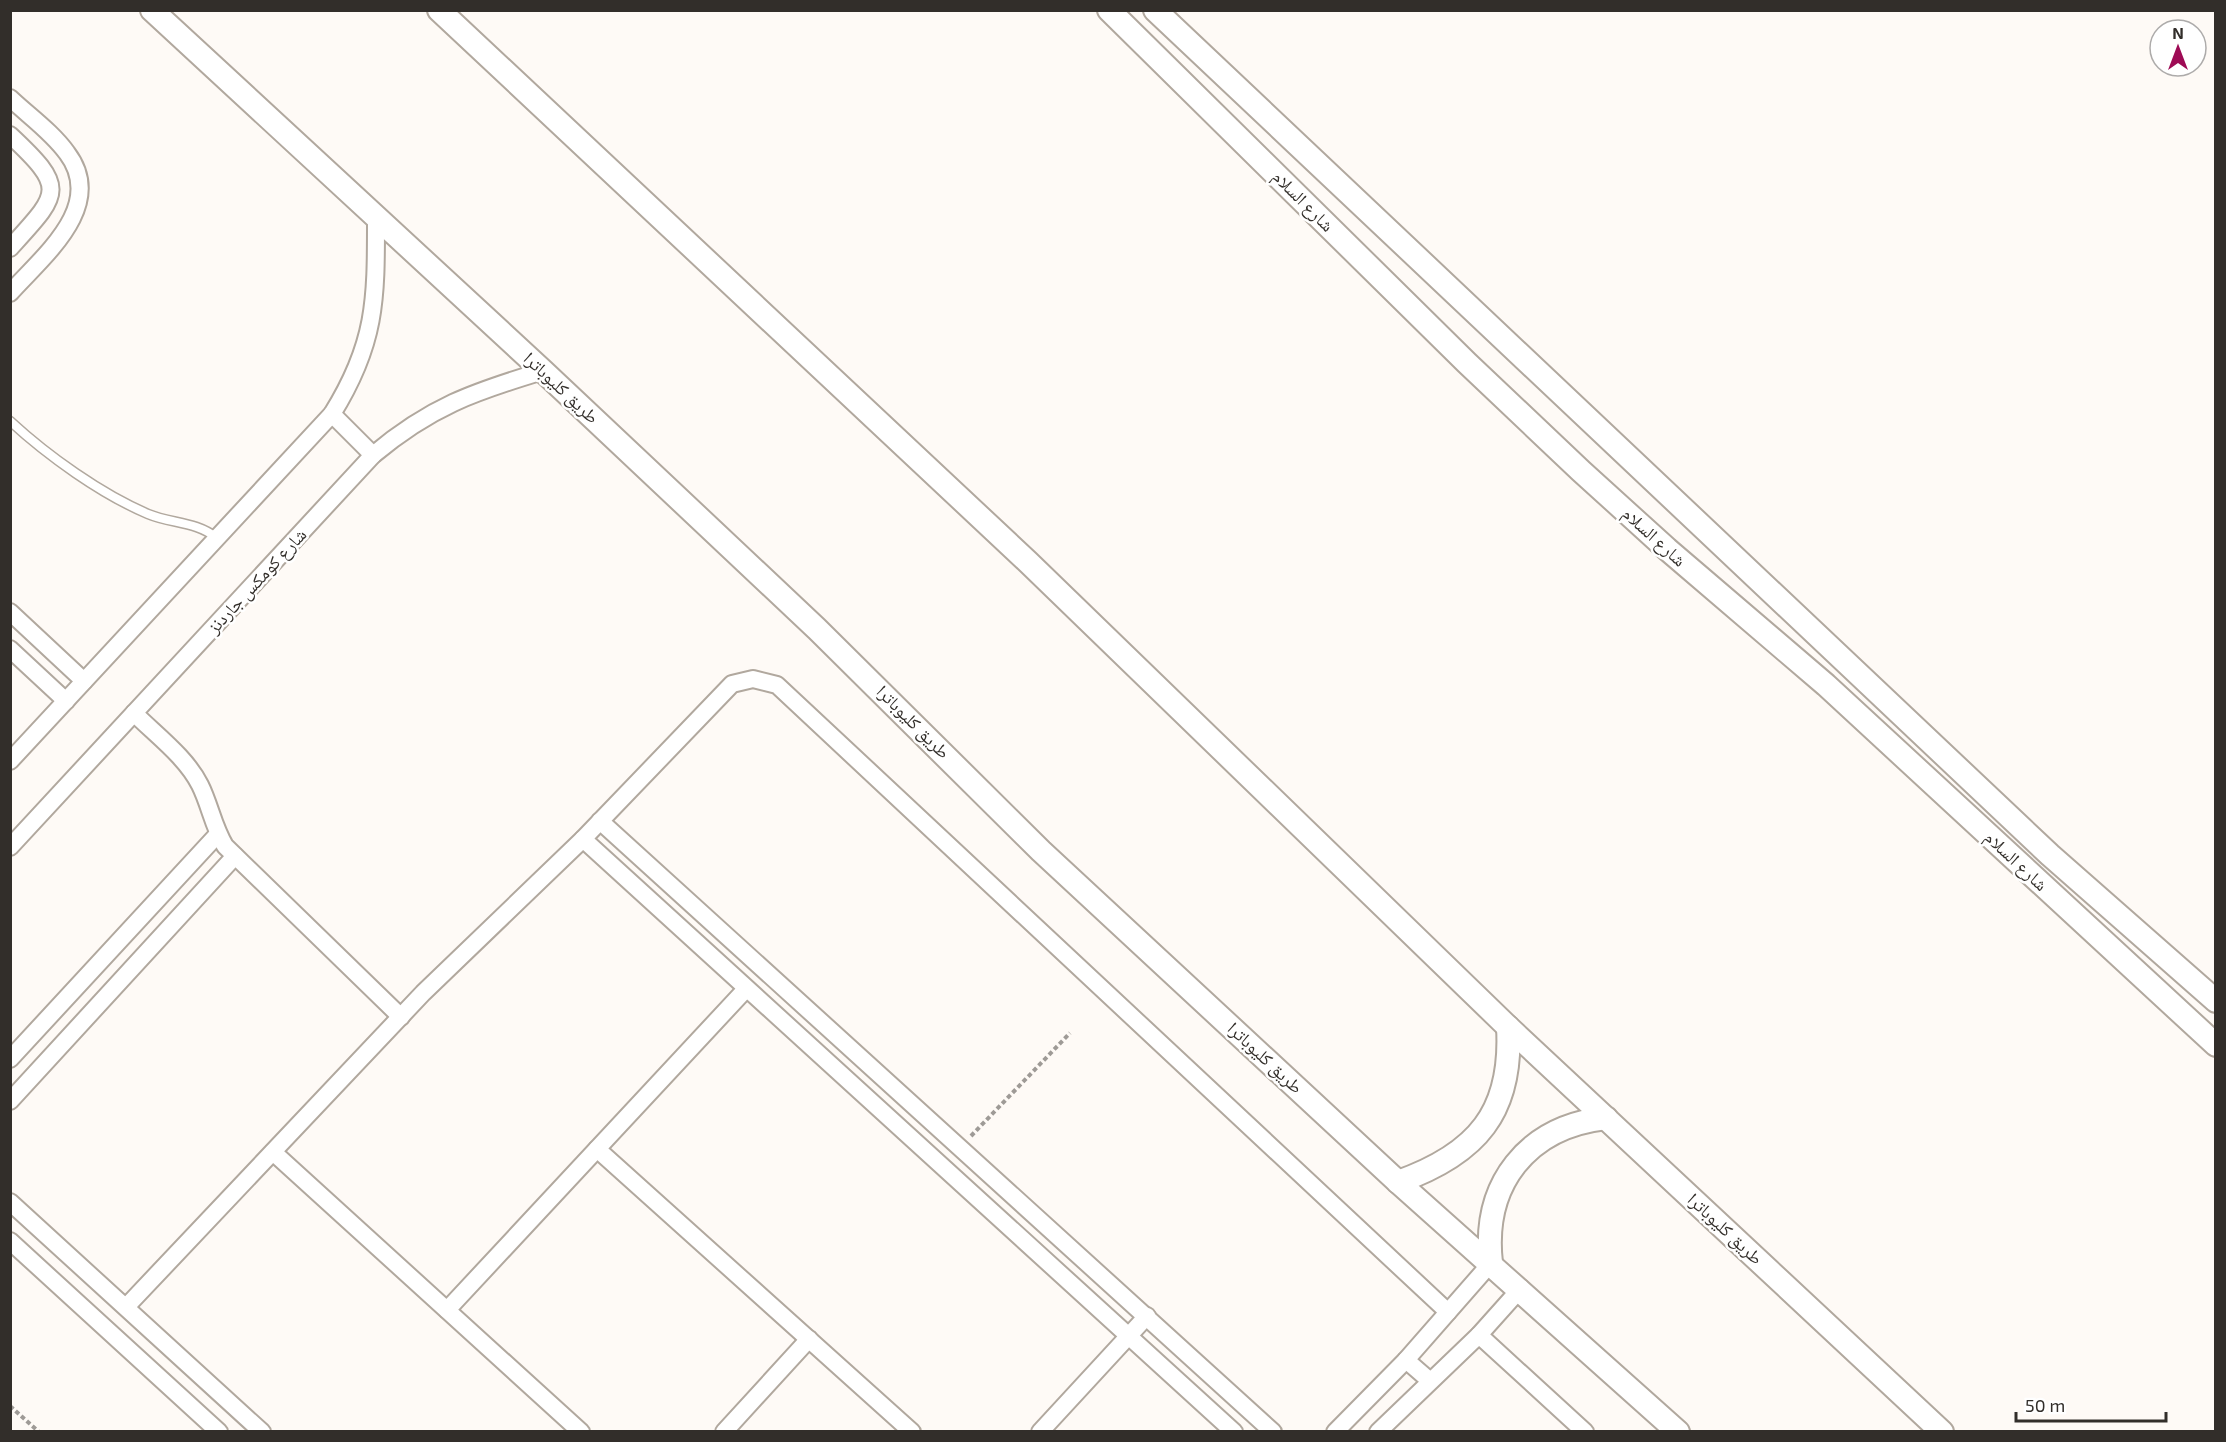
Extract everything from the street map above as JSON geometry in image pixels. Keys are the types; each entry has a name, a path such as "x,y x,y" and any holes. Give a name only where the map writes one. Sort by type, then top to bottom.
{"main road":[{"name":"طريق كليوباترا","path":"152,10 826,636 1041,851 1398,1182 1521,1288 1678,1431"},
{"name":"طريق كليوباترا","path":"439,10 1029,562 1508,1027 1942,1431"},
{"name":"شارع السلام","path":"1155,10 2050,855 2216,1001"},
{"name":"شارع السلام","path":"1115,12 1467,363 1581,471 1667,549 1826,685 2216,1045"},
{"path":"1398,1182 1420,1174 1464,1147 1493,1116 1505,1080 1508,1027"},
{"path":"1491,1263 1490,1228 1493,1211 1498,1194 1515,1164 1541,1140 1556,1131 1572,1124 1606,1118"}],"street":[{"path":"10,98 69,155 77,174 79,196 71,223 10,293"},
{"path":"10,135 42,165 49,175 51,187 44,210 10,249"},
{"path":"10,761 332,414 356,372 369,336 377,278 375,216"},
{"name":"شارع كومكس جاردنز","path":"10,847 374,455 422,417 449,402 478,390 543,371"},
{"path":"332,414 374,455"},
{"path":"10,612 84,681"},
{"path":"10,648 66,700"},
{"path":"126,1307 401,1017 583,839 732,684 753,679 777,685 1448,1312"},
{"path":"134,714 192,772 202,790 218,834 235,856 401,1017"},
{"path":"600,821 1273,1431"},
{"path":"10,1059 218,834"},
{"path":"583,839 1234,1431"},
{"path":"10,1101 235,856"},
{"path":"725,969 744,951"},
{"path":"447,1310 746,989"},
{"path":"597,1149 912,1431"},
{"path":"273,1152 581,1431"},
{"path":"10,1202 262,1431"},
{"path":"10,1241 219,1431"},
{"path":"1335,1431 1406,1360 1491,1263"},
{"path":"1378,1431 1429,1380 1479,1335 1521,1288"},
{"path":"1040,1431 1147,1316"},
{"path":"1479,1335 1585,1431"},
{"path":"724,1431 809,1339"},
{"path":"1406,1360 1429,1380"}],"lane":[{"path":"10,421 69,468 134,508 159,518 196,525 217,538"}],"path":[{"path":"960,1147 1070,1033"},
{"path":"10,1406 39,1431"}]}
